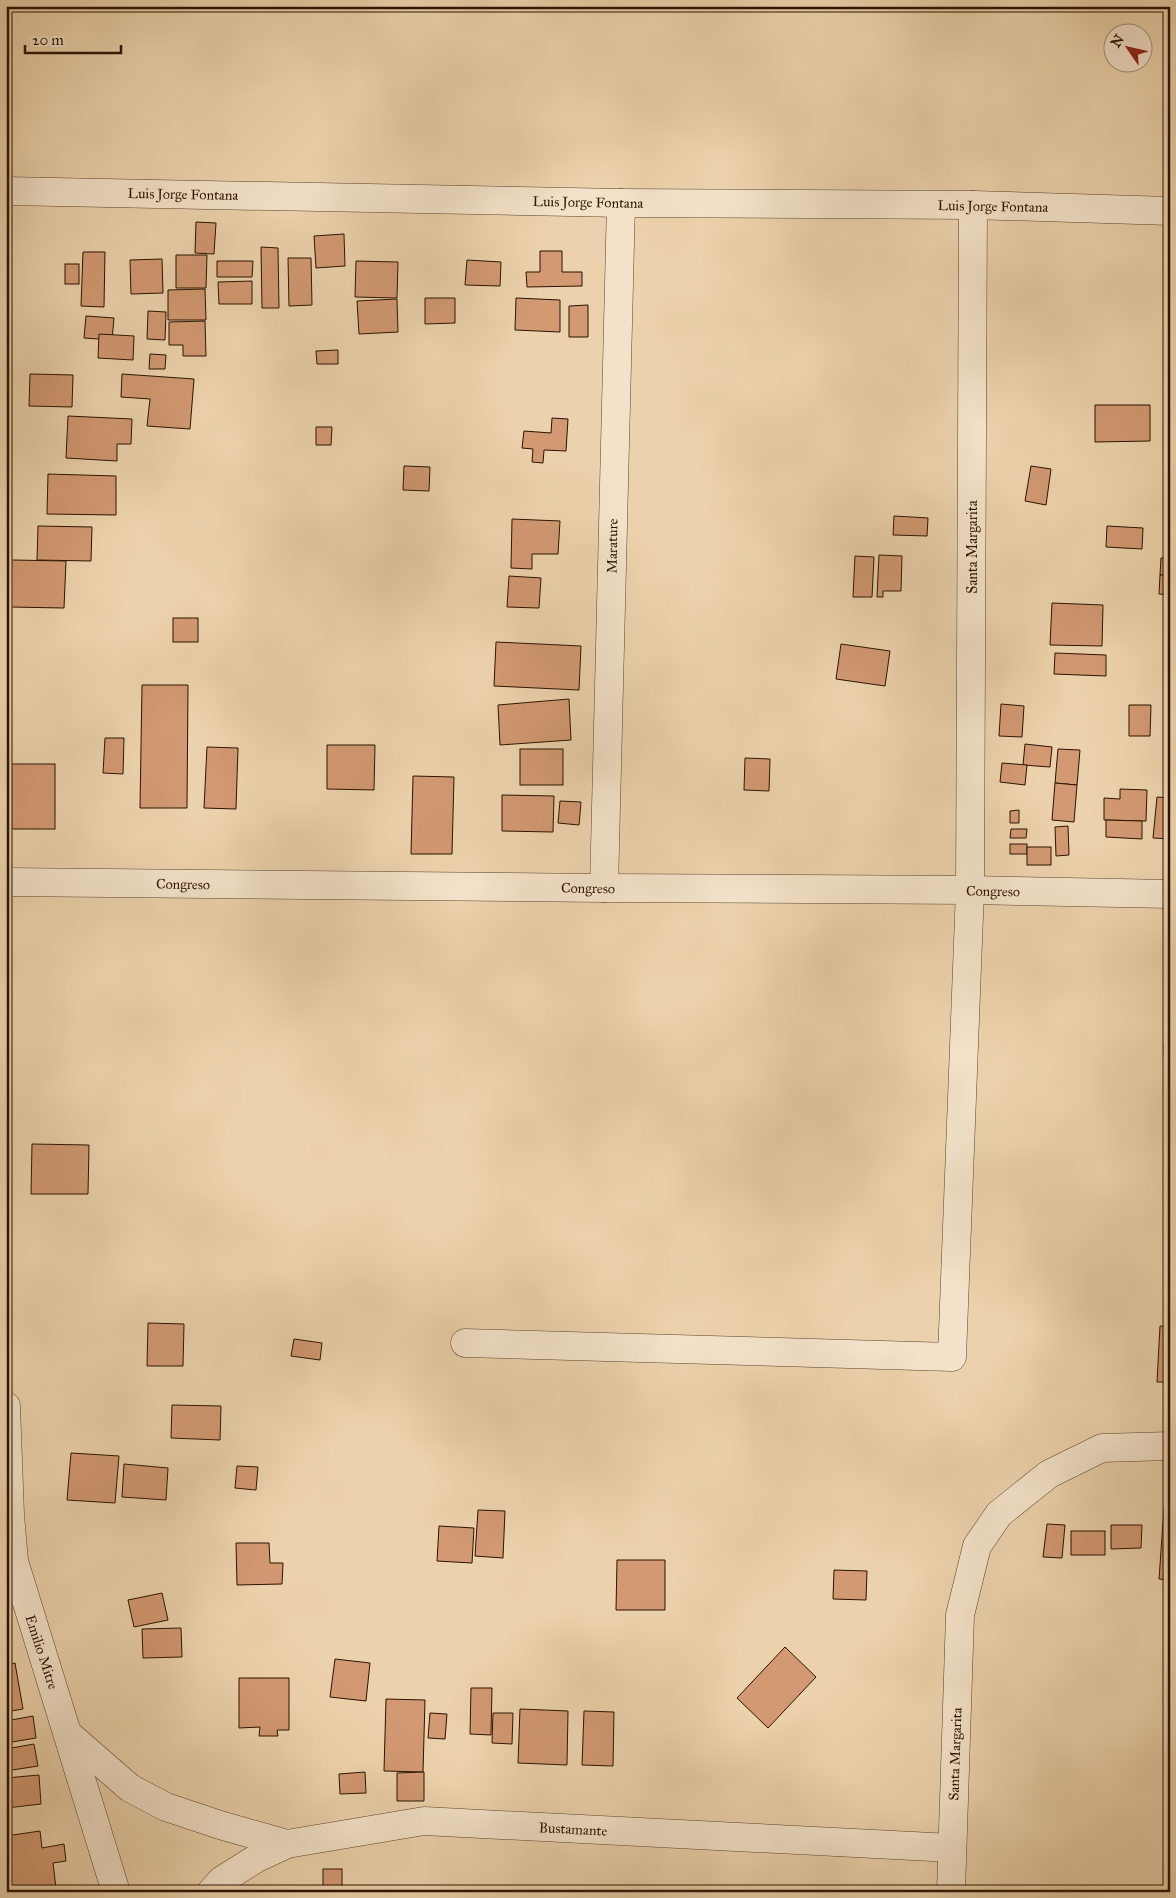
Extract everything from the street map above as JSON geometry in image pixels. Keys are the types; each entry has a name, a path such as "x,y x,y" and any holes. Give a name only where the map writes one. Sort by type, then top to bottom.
{"street":[{"name":"Luis Jorge Fontana","path":"6,190 621,203 974,205 1170,211"},
{"name":"Marature","path":"604,888 621,203"},
{"name":"Santa Margarita","path":"465,1344 952,1358 970,890 974,205"},
{"name":"Congreso","path":"6,882 970,890 1170,894"},
{"name":"Emilio Mitre","path":"6,1406 8,1515 14,1561 116,1892"},
{"name":"Santa Margarita","path":"951,1892 960,1615 977,1546 998,1514 1049,1474 1102,1448 1170,1446"},
{"path":"68,1734 130,1788 175,1810 287,1844"},
{"name":"Bustamante","path":"211,1892 222,1880 257,1858 287,1844 424,1821 952,1848"}],"building":[{"path":"196,222 216,223 214,254 195,253"},
{"path":"344,234 345,266 316,268 314,236"},
{"path":"261,247 278,248 279,308 262,308"},
{"path":"540,251 562,251 562,272 582,272 582,286 527,287 526,272 540,272"},
{"path":"83,252 105,252 104,307 81,306"},
{"path":"176,255 207,255 206,288 176,288"},
{"path":"288,258 311,258 312,305 289,306"},
{"path":"162,259 163,293 131,294 130,260"},
{"path":"467,260 501,262 500,286 465,285"},
{"path":"217,261 253,261 252,277 217,277"},
{"path":"356,261 398,262 397,298 355,297"},
{"path":"65,264 79,264 79,284 65,284"},
{"path":"252,281 252,304 219,304 218,282"},
{"path":"205,289 206,320 168,320 168,290"},
{"path":"425,298 455,298 455,323 425,324"},
{"path":"516,298 560,300 560,332 515,330"},
{"path":"397,299 398,332 359,334 357,301"},
{"path":"588,305 588,337 569,337 569,306"},
{"path":"148,311 166,312 165,340 147,339"},
{"path":"86,316 114,318 112,340 84,338"},
{"path":"205,321 206,356 183,356 183,345 169,345 169,322"},
{"path":"99,334 134,336 133,360 98,358"},
{"path":"338,350 338,364 317,364 316,351"},
{"path":"150,354 166,355 165,369 149,369"},
{"path":"30,374 73,375 72,407 29,406"},
{"path":"122,374 194,379 190,429 147,426 150,399 121,397"},
{"path":"1095,405 1150,405 1150,441 1095,442"},
{"path":"68,416 132,419 131,444 117,444 117,461 66,458"},
{"path":"552,418 568,419 566,451 544,450 543,463 532,462 533,449 522,448 524,431 551,433"},
{"path":"316,427 332,427 331,445 316,445"},
{"path":"404,466 430,467 429,491 403,490"},
{"path":"1031,466 1051,469 1046,505 1025,501"},
{"path":"48,474 116,476 116,515 47,514"},
{"path":"894,516 928,518 927,536 893,535"},
{"path":"512,519 560,521 558,554 532,554 532,569 511,568"},
{"path":"38,526 92,527 91,561 37,560"},
{"path":"1107,526 1143,528 1142,549 1106,547"},
{"path":"879,555 902,556 901,591 883,591 883,597 877,597"},
{"path":"855,556 874,557 872,597 853,597"},
{"path":"1161,558 1170,558 1170,575 1160,575"},
{"path":"12,560 66,561 64,608 10,607"},
{"path":"1160,575 1170,575 1170,595 1159,594"},
{"path":"509,576 541,578 539,608 507,607"},
{"path":"1052,603 1103,605 1102,646 1050,645"},
{"path":"173,618 198,618 198,642 173,642"},
{"path":"496,642 581,646 579,690 494,686"},
{"path":"841,644 890,651 885,686 836,679"},
{"path":"1055,653 1106,655 1106,676 1054,674"},
{"path":"142,685 188,685 187,808 140,808"},
{"path":"569,699 571,740 500,745 498,705"},
{"path":"1001,704 1024,706 1022,737 999,736"},
{"path":"1129,705 1151,705 1150,736 1129,736"},
{"path":"105,738 124,738 123,774 103,773"},
{"path":"1025,744 1052,747 1050,767 1023,765"},
{"path":"327,745 375,745 374,790 327,789"},
{"path":"207,747 238,748 236,809 204,808"},
{"path":"520,749 563,749 563,785 520,785"},
{"path":"1058,749 1080,750 1077,785 1055,783"},
{"path":"745,758 770,759 769,791 744,790"},
{"path":"1002,763 1027,765 1025,785 1000,782"},
{"path":"12,764 55,764 55,829 12,829"},
{"path":"413,776 454,777 452,854 411,854"},
{"path":"1055,783 1077,785 1074,822 1052,820"},
{"path":"1120,789 1147,790 1146,821 1104,820 1104,798 1120,799"},
{"path":"502,795 554,796 553,832 502,831"},
{"path":"1157,797 1170,798 1170,839 1153,838"},
{"path":"560,801 581,802 579,825 558,823"},
{"path":"1019,810 1019,823 1010,823 1010,811"},
{"path":"1106,820 1142,821 1142,839 1106,837"},
{"path":"1068,826 1069,855 1056,856 1055,827"},
{"path":"1011,829 1027,829 1026,838 1010,838"},
{"path":"1010,844 1027,844 1027,854 1010,854"},
{"path":"1027,847 1051,847 1051,865 1027,865"},
{"path":"1164,1046 1170,1046 1170,1074 1165,1074"},
{"path":"32,1144 89,1145 88,1194 31,1194"},
{"path":"148,1323 184,1324 183,1366 147,1366"},
{"path":"1160,1326 1170,1327 1170,1382 1157,1382"},
{"path":"294,1339 322,1343 320,1360 291,1356"},
{"path":"172,1405 221,1406 220,1440 171,1438"},
{"path":"71,1453 119,1456 115,1503 67,1500"},
{"path":"124,1464 168,1468 166,1500 122,1497"},
{"path":"237,1466 258,1467 256,1490 235,1488"},
{"path":"1165,1494 1170,1494 1170,1580 1159,1579"},
{"path":"478,1510 505,1511 503,1558 475,1556"},
{"path":"1047,1524 1065,1525 1062,1558 1043,1557"},
{"path":"1111,1525 1142,1525 1141,1548 1111,1549"},
{"path":"439,1526 474,1528 472,1563 437,1561"},
{"path":"1071,1531 1105,1531 1105,1555 1071,1555"},
{"path":"236,1543 269,1543 270,1563 283,1563 282,1584 237,1585"},
{"path":"617,1560 665,1560 665,1610 616,1610"},
{"path":"834,1570 867,1571 866,1600 833,1599"},
{"path":"162,1593 168,1620 134,1627 128,1600"},
{"path":"181,1628 182,1657 143,1658 142,1629"},
{"path":"785,1647 816,1677 768,1728 737,1698"},
{"path":"335,1659 370,1663 366,1701 330,1697"},
{"path":"15,1663 23,1709 6,1712 6,1665"},
{"path":"239,1678 289,1678 289,1730 277,1730 278,1736 259,1736 260,1727 239,1728"},
{"path":"471,1688 492,1688 491,1735 470,1734"},
{"path":"386,1699 425,1700 423,1772 384,1771"},
{"path":"520,1709 568,1711 567,1765 518,1763"},
{"path":"584,1711 614,1712 613,1766 582,1765"},
{"path":"430,1713 447,1714 445,1739 428,1738"},
{"path":"493,1713 513,1713 512,1744 492,1743"},
{"path":"33,1716 36,1738 6,1743 6,1721"},
{"path":"34,1744 38,1766 6,1771 6,1749"},
{"path":"365,1772 366,1793 340,1794 339,1774"},
{"path":"424,1772 424,1801 397,1801 397,1773"},
{"path":"39,1775 41,1804 6,1808 6,1778"},
{"path":"40,1831 42,1848 64,1844 66,1861 53,1863 56,1888 28,1892 6,1892 6,1836"},
{"path":"323,1869 342,1869 342,1892 323,1892"}]}
